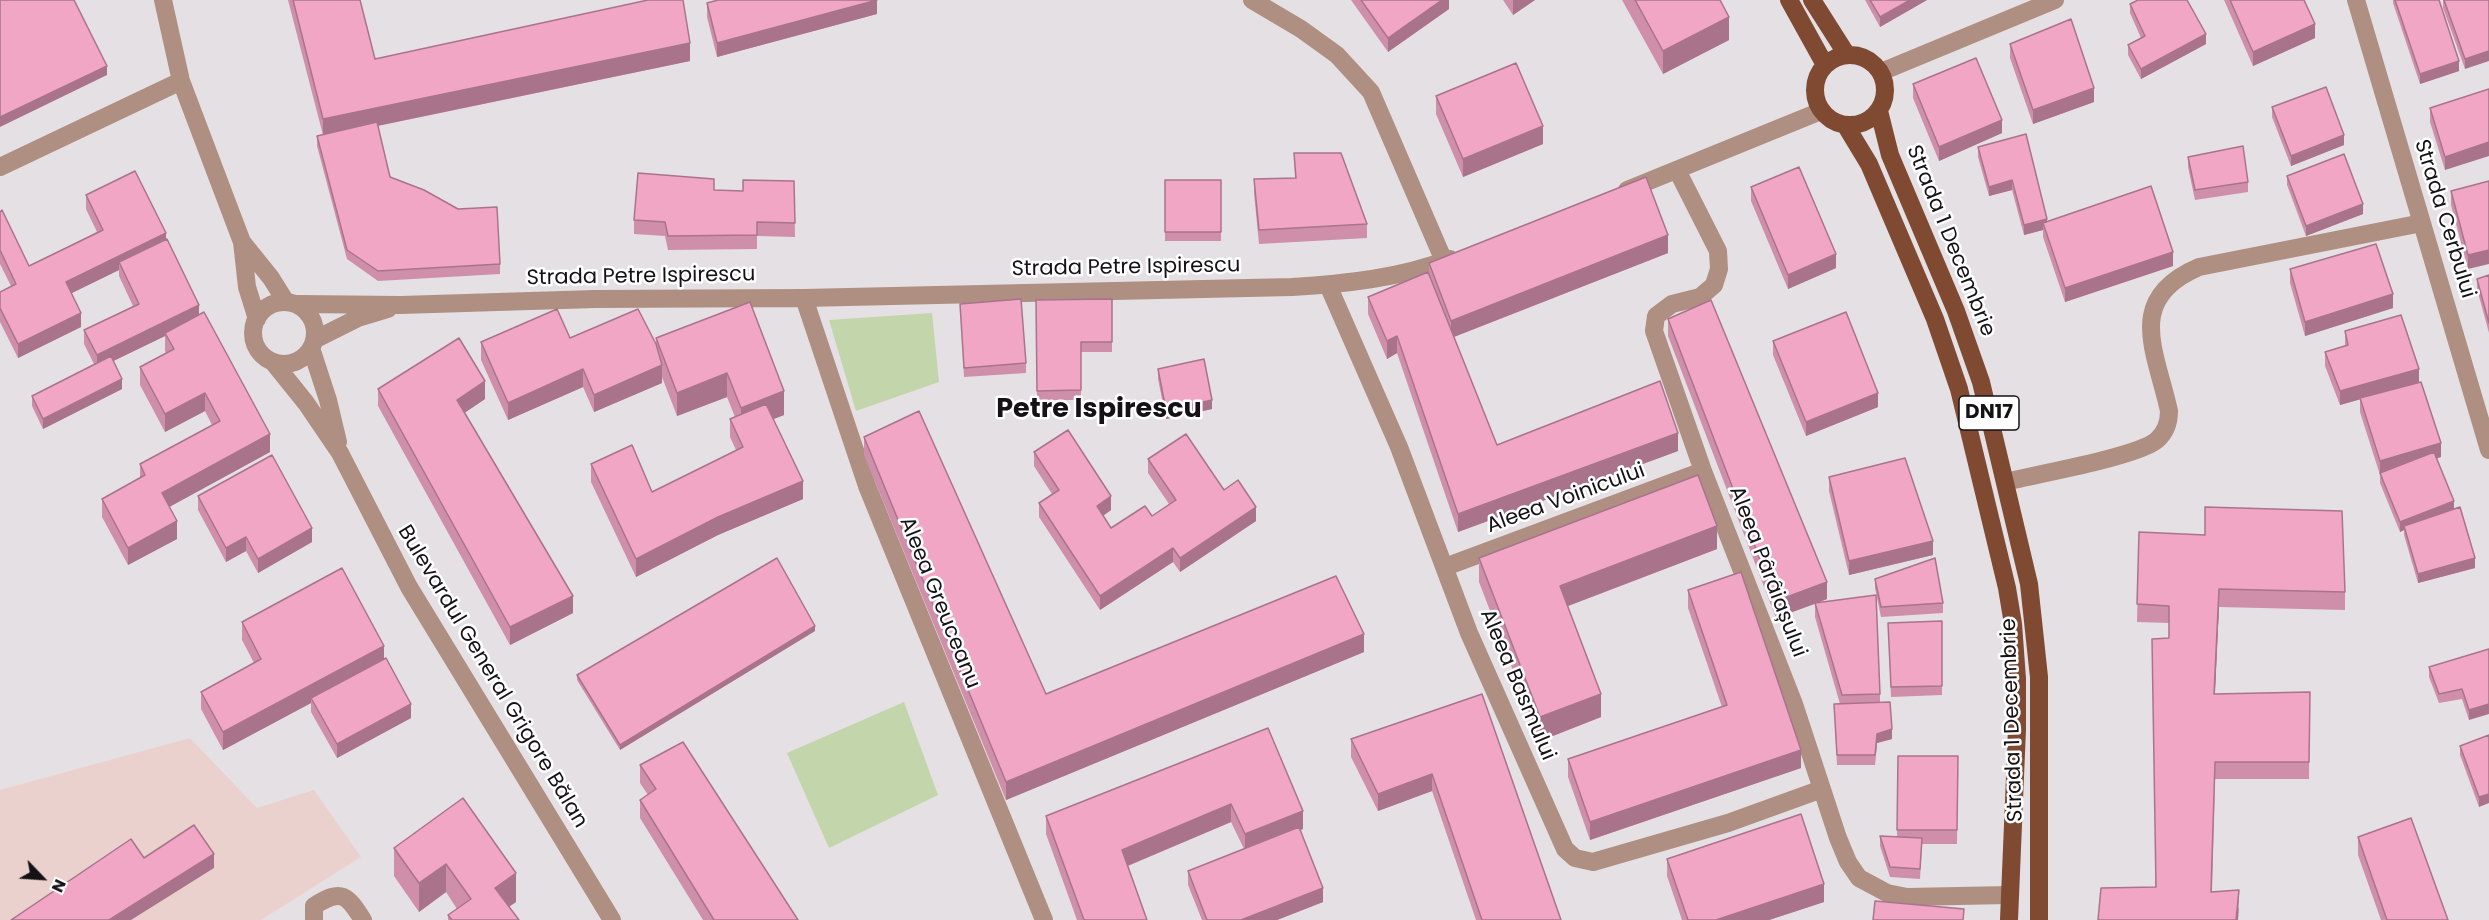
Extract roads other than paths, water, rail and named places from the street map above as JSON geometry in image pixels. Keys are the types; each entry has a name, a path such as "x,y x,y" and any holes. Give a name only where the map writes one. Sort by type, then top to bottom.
{"main road":[{"path":"1789,0 1825,65"},
{"path":"1812,0 1847,55"},
{"path":"1821,111 1816,102 1815,82 1825,65 1835,58 1847,55 1866,58 1881,72"},
{"name":"Strada 1 Decembrie","path":"1881,72 1886,92 1879,111 1890,155 1956,311 1981,382 2029,584 2039,677 2039,920"},
{"name":"Strada 1 Decembrie","path":"1821,111 1837,123 1846,126 1869,164 1935,319 1956,379 1978,463 2007,588 2013,624 2017,679 2009,920"},
{"path":"1846,126 1859,125 1870,120 1879,111"}],"street":[{"path":"153,0 167,25"},
{"path":"163,0 181,81 242,242 247,287 257,319"},
{"path":"1252,0 1301,29 1337,55 1371,92 1444,261"},
{"path":"1881,72 2055,0"},
{"name":"Strada Cerbului","path":"2356,0 2489,450"},
{"path":"0,167 181,81"},
{"path":"1611,196 1821,111"},
{"name":"Aleea Pârâiașului","path":"1677,170 1718,251 1719,269 1714,285 1700,297 1672,304 1656,316 1654,331 1703,471 1794,704 1848,862 1859,878 1887,893 1907,897 2009,895"},
{"path":"2006,482 2110,458 2157,441 2169,421 2169,411 2150,335 2149,322 2153,309 2166,288 2184,273 2199,267 2422,223"},
{"path":"242,242 292,303 310,315 315,332 313,344 299,360 282,364 273,362 266,358 255,344 253,335 257,319 268,306 292,303"},
{"name":"Strada Petre Ispirescu","path":"292,303 401,305 595,299 804,298 1328,285 1385,276 1444,261 1466,252"},
{"name":"Aleea Basmului","path":"1328,285 1399,447 1469,633 1565,849 1575,858 1593,862 1728,823 1822,789"},
{"name":"Aleea Greuceanu","path":"804,298 867,486 1044,920"},
{"name":"Strada Petre Ispirescu","path":"313,344 358,318 401,305"},
{"name":"Bulevardul General Grigore Bălan","path":"313,344 340,453"},
{"name":"Bulevardul General Grigore Bălan","path":"273,362 306,403 340,453 409,587 612,920"},
{"name":"Aleea Voinicului","path":"1445,567 1703,471"},
{"path":"314,920 314,906 338,894 350,899 363,920"}],"district":[{"name":"Petre Ispirescu","path":"1099,410"}]}
